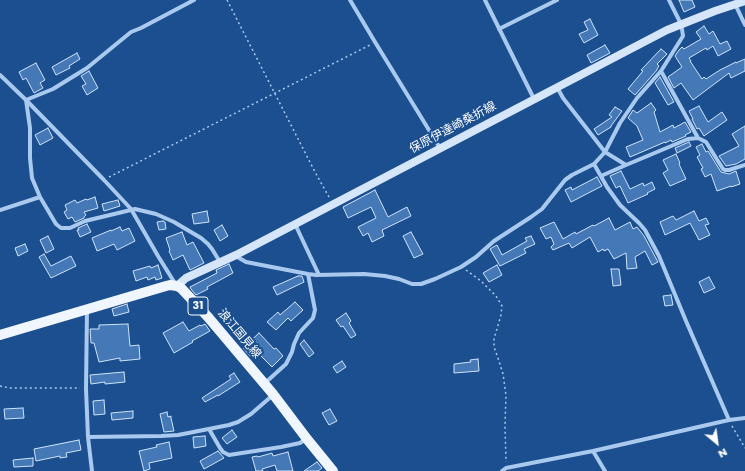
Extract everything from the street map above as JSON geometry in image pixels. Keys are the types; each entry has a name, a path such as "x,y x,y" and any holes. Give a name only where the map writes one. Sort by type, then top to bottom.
{"main road":[{"name":"保原伊達崎桑折線","path":"177,286 186,278 221,263 667,30 732,4 745,2"},
{"name":"31","path":"0,335 166,286 177,286"},
{"name":"浪江国見線","path":"177,286 181,288 208,317 274,394 332,471"}],"street":[{"path":"26,100 53,89 82,72 131,32 194,0"},
{"path":"350,0 440,149"},
{"path":"485,0 534,99"},
{"path":"499,29 557,0"},
{"path":"236,255 246,262 308,274 364,274 385,276 412,284 421,284 461,267 476,257 494,241 531,218 568,177 594,164 605,152 620,123 637,98 661,71 683,36 681,24 669,0"},
{"path":"732,4 745,25"},
{"path":"661,71 698,138"},
{"path":"0,76 26,100 104,180 130,209 177,286"},
{"path":"557,87 563,98 605,152 626,164"},
{"path":"26,100 30,128 32,178 40,197 56,224 61,228 70,228 85,221 135,209 156,214 201,238 208,244 221,263"},
{"path":"601,176 626,164 688,139 698,138 706,142 723,169 729,170 745,165"},
{"path":"594,164 607,188 620,205 645,230 659,256 729,420"},
{"path":"0,210 40,197"},
{"path":"295,224 319,275"},
{"path":"264,384 286,364 299,333 313,318 315,310 308,274"},
{"path":"87,309 86,388 88,437 92,471"},
{"path":"88,437 178,435 229,425 238,422 251,414 274,394"},
{"path":"502,471 506,468 593,451 729,420 745,418"},
{"path":"209,428 223,452 229,455 281,447 300,443 307,439"},
{"path":"593,451 605,471"}],"path":[{"path":"227,0 333,204"},
{"path":"104,180 375,42"},
{"path":"461,267 481,281 496,296 502,306 494,339 494,347 503,374 506,395 506,468"},
{"path":"0,386 10,388 86,388"},
{"path":"729,420 745,448"}],"building":[{"path":"679,0 692,0 695,7 684,12"},
{"path":"590,19 598,35 584,43 579,34 588,30 584,22"},
{"path":"704,26 709,34 713,31 720,44 727,41 731,49 718,56 713,46 707,50 706,48 689,58 702,79 704,77 706,79 720,70 745,59 745,71 731,78 729,73 693,100 681,83 674,88 668,77 682,67 675,56 679,50 682,47 684,49 701,39 696,32"},
{"path":"605,45 610,53 591,63 587,55"},
{"path":"661,49 667,54 657,64 659,66 657,70 635,95 628,89 643,71 641,70"},
{"path":"77,53 80,59 69,66 70,68 56,75 52,67"},
{"path":"36,63 45,80 40,83 43,88 34,93 26,78 23,80 19,72"},
{"path":"89,71 98,88 87,95 82,86 86,84 81,76"},
{"path":"660,77 674,102 668,105 655,83"},
{"path":"651,103 656,110 654,112 660,132 673,125 674,128 685,122 691,132 685,135 686,136 672,142 671,140 665,142 630,157 626,147 643,140 637,126 628,118 633,110 637,113"},
{"path":"699,106 708,122 722,112 727,120 704,136 699,128 697,129 689,111"},
{"path":"615,107 622,111 611,127 598,135 594,129 612,117 609,115"},
{"path":"745,126 745,159 736,164 726,166 719,156 739,146 732,134"},
{"path":"48,128 53,138 40,145 35,135"},
{"path":"689,142 691,146 677,153 675,148"},
{"path":"702,144 721,172 729,174 736,171 740,184 717,191 711,174 705,177 701,169 703,168 697,157 700,155 696,147"},
{"path":"676,154 686,179 670,186 663,173 668,170 663,160"},
{"path":"621,171 630,189 643,183 644,186 652,182 655,189 647,193 648,194 628,203 620,186 616,188 610,176"},
{"path":"597,177 602,186 571,202 565,190 571,187 572,190"},
{"path":"375,190 388,217 407,207 411,216 382,230 384,236 372,242 368,233 363,236 358,227 376,218 371,207 348,218 343,207"},
{"path":"95,197 98,208 84,212 86,215 84,218 75,222 72,217 68,219 64,212 67,210 65,205 75,200 77,203"},
{"path":"118,200 120,206 104,211 102,204"},
{"path":"207,211 209,222 194,224 192,214"},
{"path":"694,211 699,221 706,218 709,224 705,225 710,235 699,240 690,223 665,235 660,222 673,216 676,220"},
{"path":"609,218 615,230 630,222 633,229 637,227 644,236 658,262 652,265 645,251 635,257 637,268 627,269 626,253 614,259 608,249 604,251 603,249 598,252 590,237 572,248 569,243 553,250 551,247 554,244 551,237 546,239 540,228 554,222 563,239 575,232 576,234"},
{"path":"157,222 165,222 166,229 159,230"},
{"path":"87,224 91,232 80,237 77,230 79,230 78,228"},
{"path":"222,225 228,236 220,241 214,230"},
{"path":"120,227 122,231 129,228 135,241 117,250 114,244 97,251 92,238"},
{"path":"182,232 187,245 193,242 204,263 190,270 183,255 173,260 166,238"},
{"path":"411,232 423,254 414,258 403,236"},
{"path":"48,236 54,249 46,253 40,240"},
{"path":"531,236 535,244 524,249 526,253 500,266 490,249 497,245 502,255 527,241 525,238"},
{"path":"25,244 28,251 18,256 15,248"},
{"path":"44,254 51,266 71,256 76,266 51,278 39,257"},
{"path":"229,264 233,273 207,287 208,289 196,295 191,289 190,287 217,273 216,270"},
{"path":"158,265 162,278 156,280 155,277 148,280 147,277 136,281 133,271 150,266 151,268"},
{"path":"497,265 502,275 489,282 483,273"},
{"path":"611,269 619,269 621,285 613,286"},
{"path":"298,276 302,276 304,282 277,295 273,287"},
{"path":"709,277 715,288 704,293 699,282"},
{"path":"671,295 673,305 665,306 663,296"},
{"path":"295,302 303,310 291,321 288,318 276,330 267,322 278,312 280,315"},
{"path":"127,304 129,312 114,316 112,309"},
{"path":"346,313 351,321 349,323 356,335 351,338 343,326 341,327 336,320"},
{"path":"183,322 189,331 205,324 210,331 174,353 163,333"},
{"path":"128,324 130,346 139,345 140,359 120,361 120,358 99,362 94,343 91,343 90,329 99,329 99,325"},
{"path":"259,333 283,356 272,367 257,352 251,357 243,348"},
{"path":"304,340 314,353 309,357 300,344"},
{"path":"478,359 479,371 454,373 454,364 471,362 470,360"},
{"path":"342,361 346,367 337,373 333,367"},
{"path":"124,372 125,382 91,384 90,375"},
{"path":"234,373 240,382 218,396 205,402 202,398 231,379 229,376"},
{"path":"104,400 105,414 94,415 93,401"},
{"path":"23,408 24,418 5,419 4,409"},
{"path":"330,409 337,421 329,425 322,413"},
{"path":"133,411 133,418 112,420 111,413"},
{"path":"167,412 168,417 171,416 174,431 164,432 160,414"},
{"path":"232,430 237,437 227,444 222,438"},
{"path":"205,436 206,446 194,448 193,437"},
{"path":"79,440 81,450 66,453 67,457 60,458 60,456 36,461 34,449"},
{"path":"169,442 172,458 149,463 150,469 144,471 139,451 157,447 156,445"},
{"path":"218,451 224,458 204,469 200,461"},
{"path":"288,452 293,471 277,471 275,465 262,469 263,471 256,471 252,457 272,453 273,456"},
{"path":"33,458 33,466 14,467 13,460"},
{"path":"317,462 322,468 318,471 304,471"}]}
